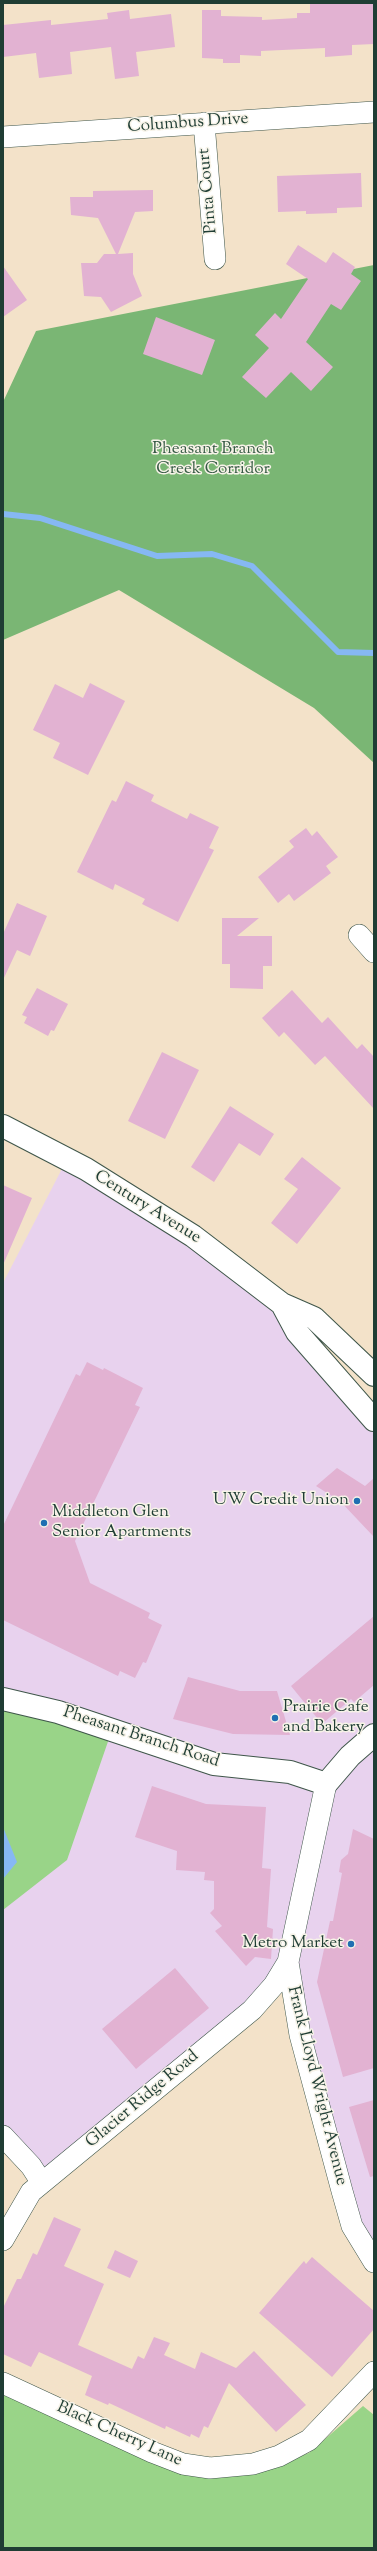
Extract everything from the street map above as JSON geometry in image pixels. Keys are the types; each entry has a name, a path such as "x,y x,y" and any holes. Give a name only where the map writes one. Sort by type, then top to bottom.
{"main road":[{"name":"Century Avenue","path":"3,1126 73,1162 139,1201 193,1236 282,1304 314,1318 374,1375"},
{"name":"Century Avenue","path":"282,1304 297,1332 374,1420"},
{"name":"Pheasant Branch Road","path":"3,1699 58,1712 214,1764 290,1772 326,1784"},
{"name":"Frank Lloyd Wright Avenue","path":"326,1784 350,1756 374,1735"}],"street":[{"name":"Columbus Drive","path":"3,137 374,112"},
{"name":"Pinta Court","path":"204,123 215,259"},
{"path":"359,935 374,952"},
{"name":"Frank Lloyd Wright Avenue","path":"326,1784 288,1962 300,2035 352,2226 374,2262"},
{"name":"Glacier Ridge Road","path":"3,2240 31,2192 252,2010 274,1986 288,1962"},
{"path":"3,2136 31,2166 42,2183"},
{"name":"Black Cherry Lane","path":"3,2383 152,2452 183,2464 210,2468 253,2464 279,2456 309,2440 374,2372"}],"shaded area":[{"path":"67,1159 228,1261 374,1420 374,2262 291,1992 274,1985 42,2183 3,2136 3,1283"}],"green space":[{"name":"Pheasant Branch Creek Corridor","path":"374,265 374,763 314,708 119,590 3,640 3,402 36,331"},
{"path":"3,1699 112,1730 67,1860 3,1910"},
{"path":"3,2391 107,2438 252,2474 309,2453 363,2406 374,2415 374,2548 3,2548"}],"water":[{"path":"3,1827 17,1862 3,1879"}],"building":[{"path":"310,3 374,3 374,44 352,45 352,55 325,57 325,48 261,51 261,56 240,55 240,63 223,63 223,59 202,58 202,10 221,10 221,16 262,17 262,20 297,18 297,13 310,13"},
{"path":"129,10 130,19 171,14 175,47 136,52 139,76 115,79 111,47 70,52 72,74 39,78 36,53 3,57 3,25 51,20 51,25 108,19 107,13"},
{"path":"361,173 362,207 337,208 337,213 306,214 306,211 278,212 277,176"},
{"path":"153,190 153,211 135,212 118,254 133,253 133,274 142,296 111,312 101,297 84,296 81,263 97,263 104,254 116,254 98,218 71,215 70,197 93,197 93,191"},
{"path":"298,245 326,263 333,252 355,267 351,274 361,281 341,310 331,304 306,342 333,367 311,391 291,372 266,398 242,377 269,348 255,335 275,313 281,319 308,279 286,264"},
{"path":"3,266 27,300 3,317"},
{"path":"156,317 215,340 202,375 143,354"},
{"path":"90,683 125,701 88,775 53,758 60,743 33,730 55,684 83,698"},
{"path":"126,781 154,795 151,801 187,819 190,813 219,827 209,848 214,850 178,922 142,904 145,899 115,884 113,890 77,872 112,800 116,802"},
{"path":"306,828 312,836 317,831 338,857 326,866 331,873 294,901 289,894 278,903 258,877 294,847 289,841"},
{"path":"17,903 47,916 30,956 17,950 3,980 3,934"},
{"path":"222,918 259,918 237,936 272,936 272,966 263,966 263,989 230,988 230,964 222,964"},
{"path":"37,988 68,1004 54,1031 51,1030 48,1036 24,1023 27,1017 22,1015"},
{"path":"292,990 322,1023 328,1017 357,1049 362,1044 374,1057 374,1109 325,1056 315,1065 284,1032 279,1037 262,1018"},
{"path":"162,1052 199,1070 165,1139 128,1121"},
{"path":"230,1106 274,1134 260,1156 239,1143 214,1182 191,1167"},
{"path":"302,1157 341,1188 297,1244 271,1223 298,1189 284,1179"},
{"path":"3,1185 32,1198 3,1265"},
{"name":"Middleton Glen Senior Apartments","path":"87,1362 103,1370 104,1368 143,1388 135,1405 140,1407 75,1541 90,1583 150,1613 148,1618 162,1625 146,1663 143,1662 135,1678 120,1671 118,1676 3,1620 3,1526 76,1374 80,1376"},
{"name":"UW Credit Union","path":"337,1468 365,1486 374,1478 374,1537 340,1501 316,1486"},
{"path":"374,1616 374,1685 354,1702 351,1699 322,1724 291,1686"},
{"path":"188,1677 240,1691 277,1691 290,1735 233,1734 173,1719"},
{"path":"152,1786 206,1804 266,1807 262,1868 271,1869 267,1927 273,1929 271,1959 255,1957 246,1966 215,1931 222,1926 210,1913 214,1909 214,1881 204,1880 205,1872 176,1870 177,1851 135,1837"},
{"name":"Metro Market","path":"353,1829 374,1839 374,2068 343,2077 317,1982 330,1921 333,1921 342,1873 339,1872 341,1860 348,1854"},
{"path":"175,1968 209,2008 136,2069 102,2029"},
{"path":"374,2100 374,2176 370,2177 349,2107"},
{"path":"54,2217 81,2229 64,2266 104,2284 78,2345 132,2369 138,2356 144,2359 154,2337 170,2343 164,2355 195,2369 201,2352 236,2368 254,2351 306,2405 276,2432 229,2383 208,2428 204,2426 199,2438 191,2434 190,2437 166,2426 165,2429 109,2403 108,2405 85,2395 92,2376 39,2352 31,2367 3,2354 3,2308 17,2279 21,2279 33,2253 37,2255"},
{"path":"115,2250 138,2261 130,2278 107,2268"},
{"path":"312,2257 374,2311 374,2329 332,2377 259,2313 304,2261 306,2264"}],"waterway":[{"path":"3,514 40,518 157,556 212,554 252,566 338,652 374,653"}],"place":[{"name":"UW Credit Union","path":"357,1501"},
{"name":"Middleton Glen Senior Apartments","path":"44,1523"},
{"name":"Prairie Cafe and Bakery","path":"275,1718"},
{"name":"Metro Market","path":"351,1944"}]}
